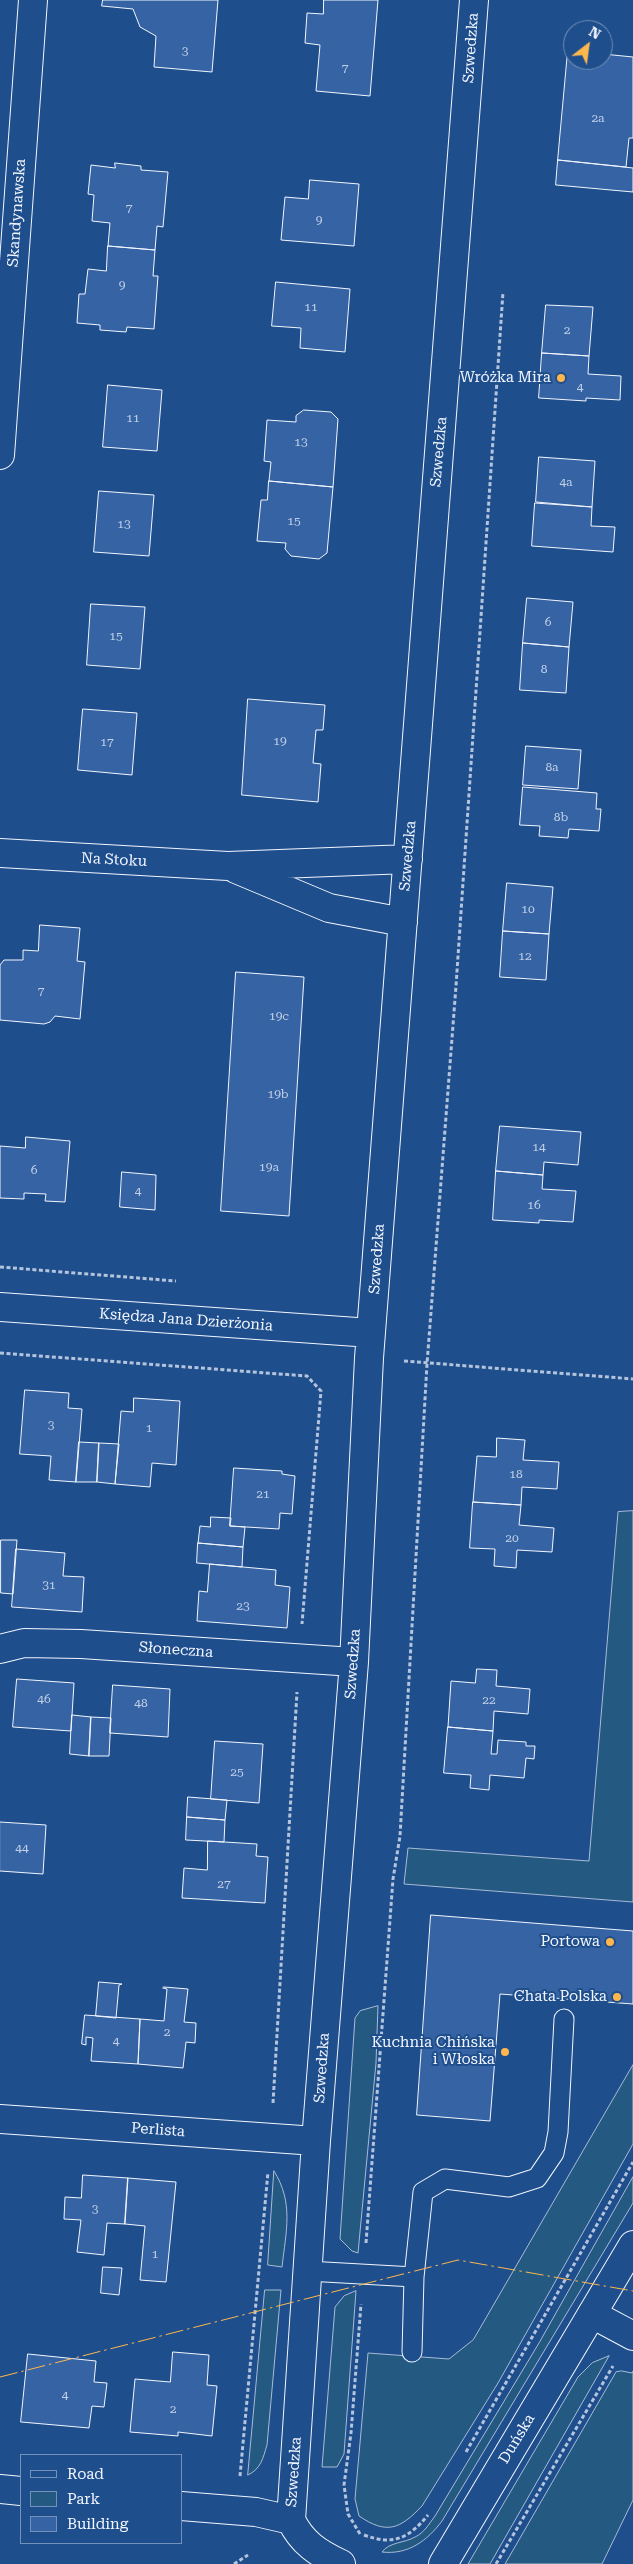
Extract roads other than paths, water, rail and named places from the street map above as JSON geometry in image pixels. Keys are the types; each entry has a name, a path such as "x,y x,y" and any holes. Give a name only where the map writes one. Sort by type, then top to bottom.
{"street":[{"name":"Skandynawska","path":"0,455 33,0"},
{"name":"Szwedzka","path":"291,2520 316,2142 354,1662 370,1345 474,0"},
{"name":"Na Stoku","path":"0,853 228,866 408,859"},
{"name":"Na Stoku","path":"228,866 329,908 403,922"},
{"name":"Księdza Jana Dzierżonia","path":"0,1307 370,1345"},
{"name":"Słoneczna","path":"0,1649 24,1643 80,1644 354,1662"},
{"name":"Perlista","path":"0,2119 316,2142"},
{"name":"Duńska","path":"443,2564 633,2245"},
{"path":"592,2314 633,2336"},
{"path":"0,2489 20,2491"},
{"path":"182,2506 256,2512 291,2520 297,2533 307,2545 341,2564"}],"lane":[{"path":"412,2352 414,2277 423,2192 445,2179 509,2187 537,2178 554,2153 558,2132 564,2019"},
{"path":"307,2271 414,2277"}],"place":[{"name":"Wróżka Mira","path":"561,378"},
{"name":"Portowa","path":"610,1942"},
{"name":"Chata Polska","path":"617,1997"},
{"name":"Kuchnia Chińska i Włoska","path":"505,2052"}]}
